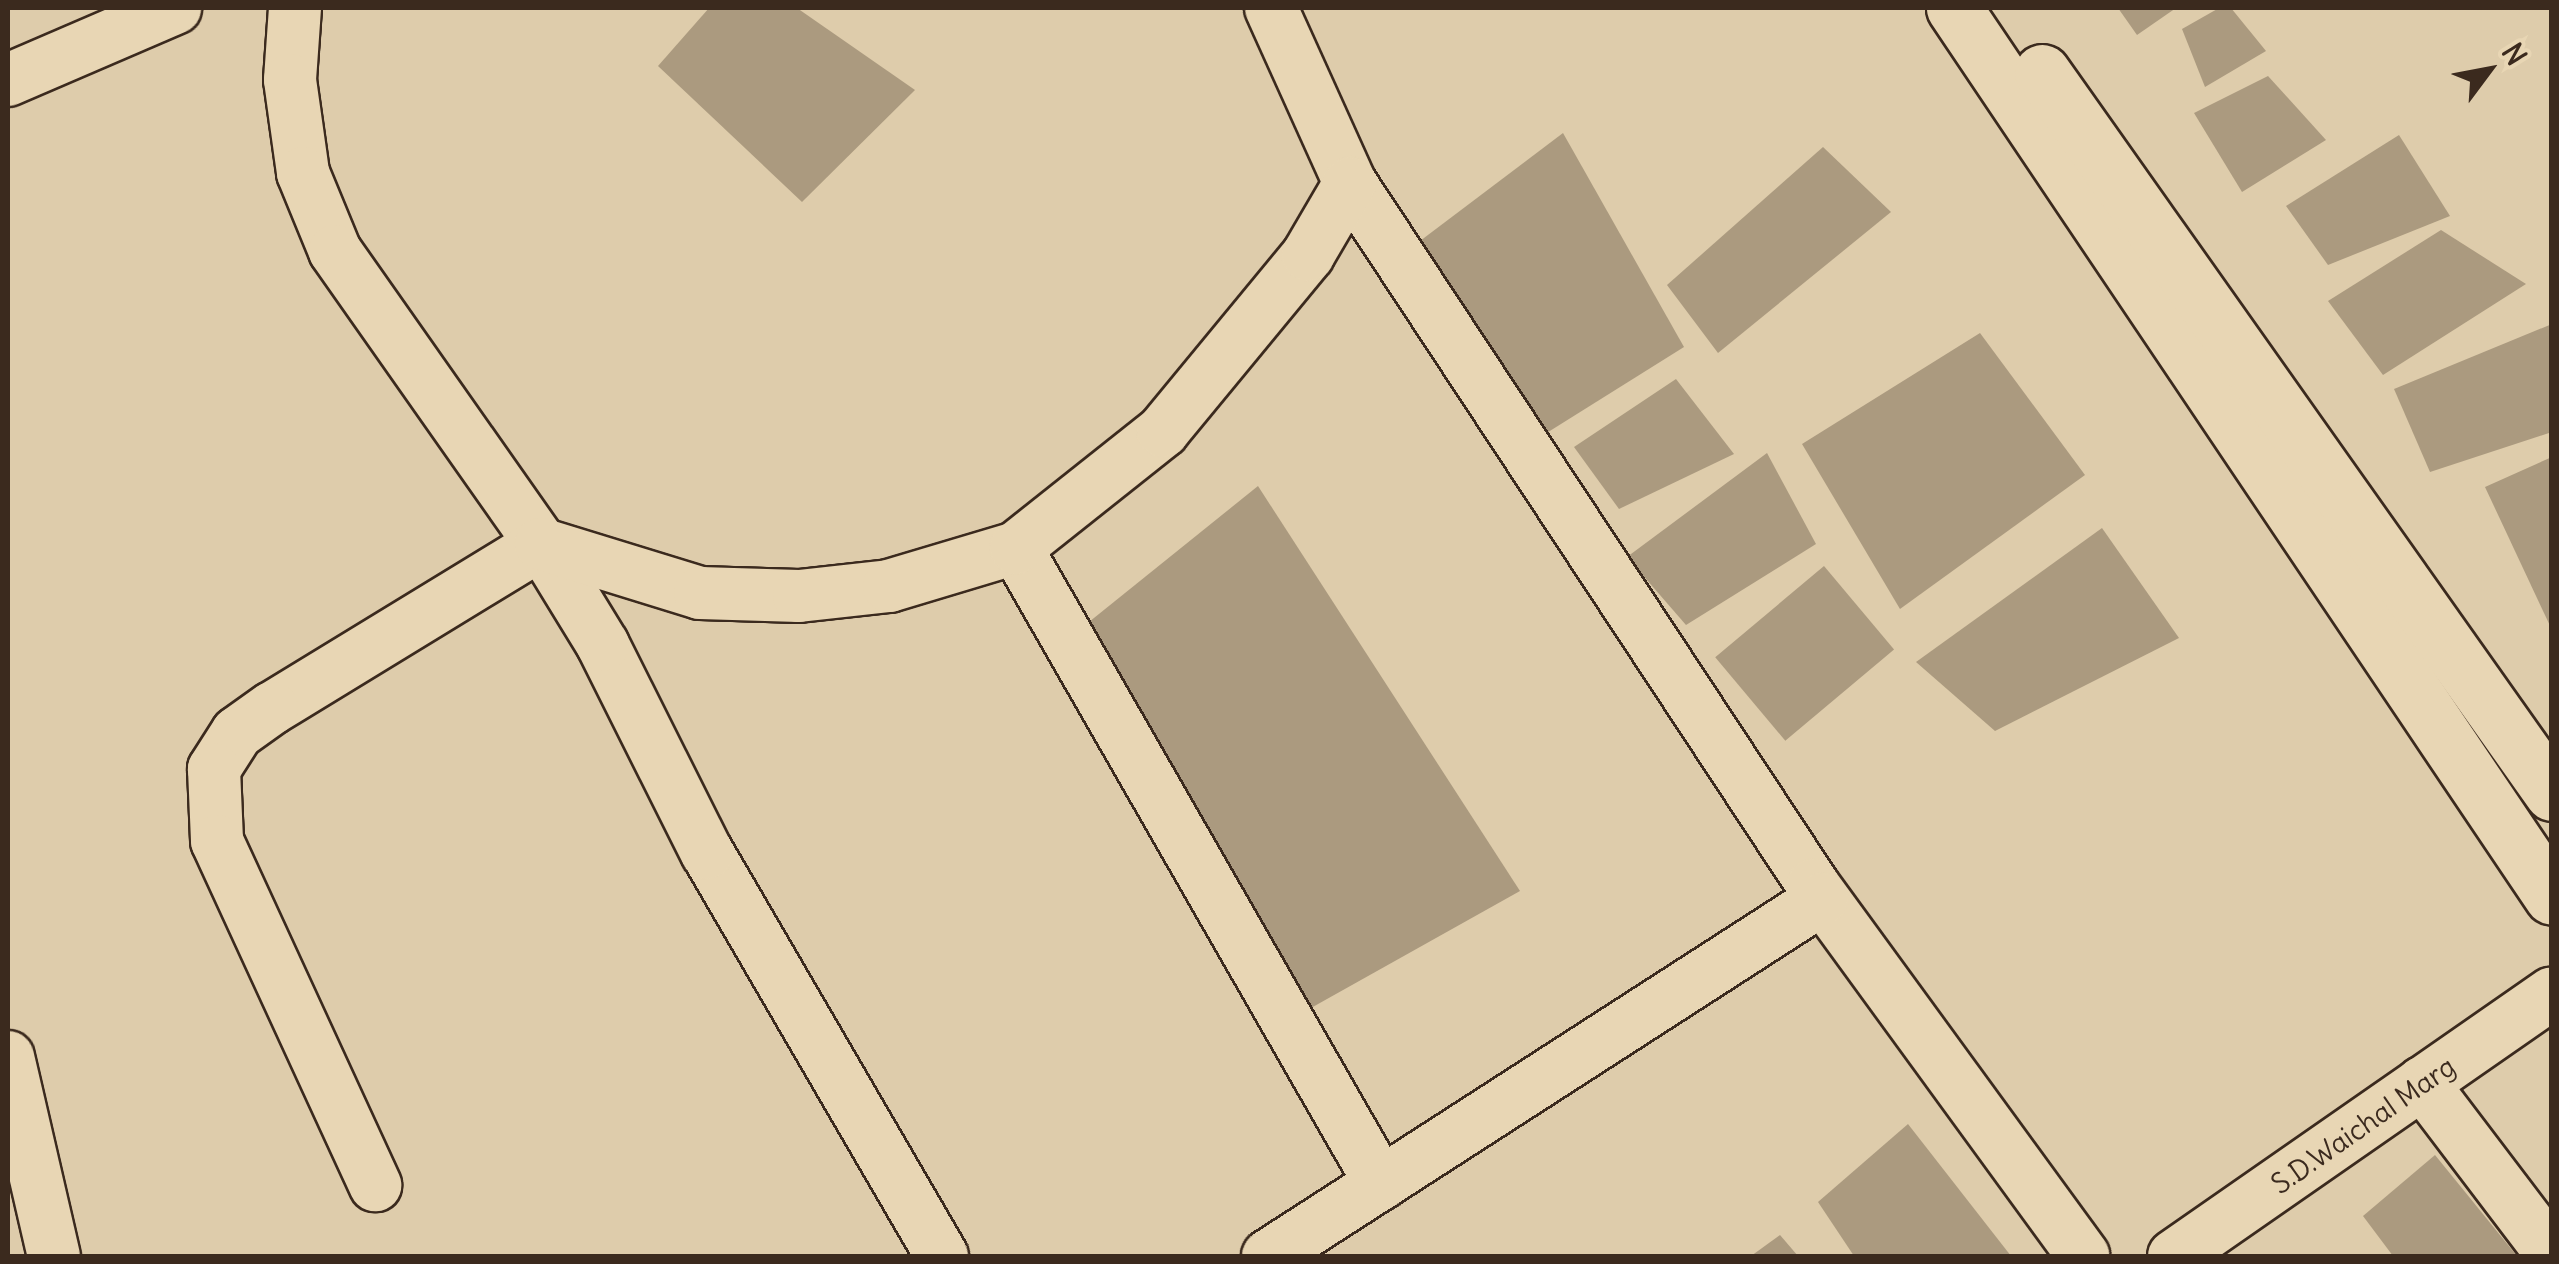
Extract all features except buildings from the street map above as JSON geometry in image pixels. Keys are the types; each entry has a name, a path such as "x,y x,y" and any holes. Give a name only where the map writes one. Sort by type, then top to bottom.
{"highway":[{"path":"1954,8 2552,897"},
{"path":"1998,8 2552,793"}],"street":[{"path":"8,80 174,8"},
{"path":"294,8 290,80 303,173 335,251 541,544 604,645 706,853 942,1256"},
{"path":"1272,8 1350,183 1822,899 2084,1256"},
{"path":"376,1185 216,841 214,769 237,734 272,708 541,544 700,593 799,596 889,586 1016,548 1163,431 1308,255 1350,183"},
{"path":"1016,548 1381,1184"},
{"path":"1268,1256 1822,899"},
{"name":"S.D.Waichal Marg","path":"2204,1248 2422,1082 2552,993"},
{"path":"8,1056 54,1256"},
{"path":"2422,1082 2552,1254"}]}
